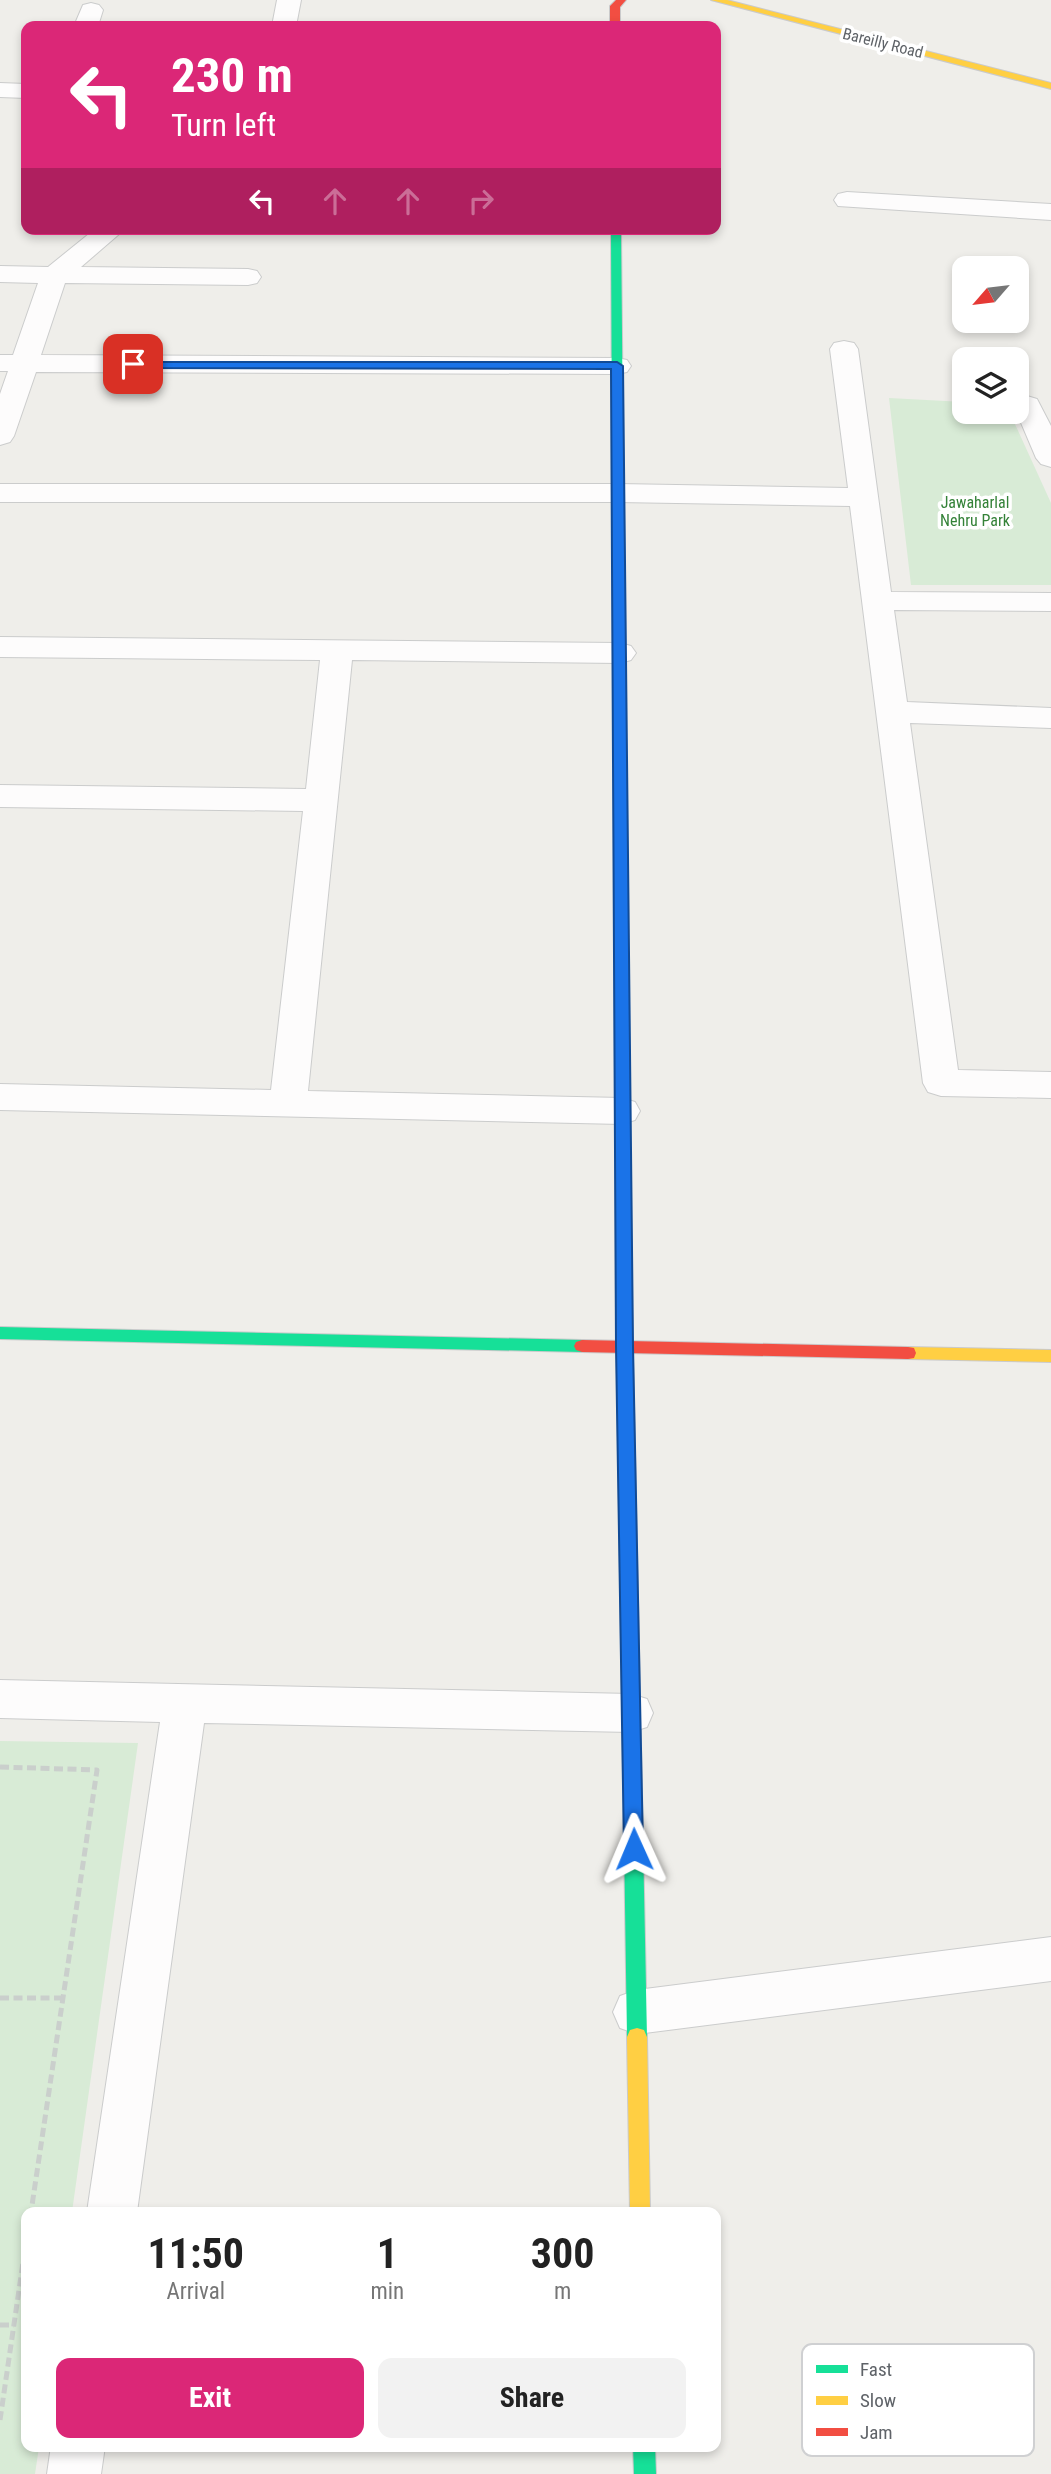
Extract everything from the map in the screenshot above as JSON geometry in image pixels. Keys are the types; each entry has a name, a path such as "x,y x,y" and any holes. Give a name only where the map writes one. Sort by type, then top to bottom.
{"street":[{"path":"286,21 289,0"},
{"path":"615,21 615,6 621,0"},
{"name":"Bareilly Road","path":"716,0 1051,86"},
{"path":"0,90 21,90"},
{"path":"847,200 1051,212"},
{"path":"0,436 13,364 54,275 104,235"},
{"path":"617,235 624,1346 640,2207"},
{"path":"0,274 248,277"},
{"path":"844,349 941,1083 1051,1085"},
{"path":"13,364 617,366"},
{"path":"1029,409 1051,458"},
{"path":"0,493 618,493 863,496"},
{"path":"876,601 1051,602"},
{"path":"0,647 620,653"},
{"path":"288,1104 337,651"},
{"path":"890,712 1051,718"},
{"path":"0,796 321,800"},
{"path":"0,1097 622,1111"},
{"path":"0,1333 1051,1356"},
{"path":"0,1699 631,1713"},
{"path":"112,2207 185,1703"},
{"path":"637,2012 1051,1959"},
{"path":"74,2474 77,2452"},
{"path":"644,2452 645,2474"}],"path":[{"path":"0,1766 97,1770 32,2207"},
{"path":"0,1998 62,1998"},
{"path":"0,2420 21,2277"},
{"path":"0,2325 14,2325"}],"green space":[{"name":"Jawaharlal Nehru Park","path":"889,398 952,401 952,424 1015,424 1051,503 1051,585 911,585"},
{"path":"0,1741 138,1743 73,2207 21,2207 21,2452 38,2452 35,2474 0,2474"}],"traffic: fast":[{"path":"616,235 622,1071"},
{"path":"624,1309 637,2037"},
{"path":"0,1333 582,1346"},
{"path":"644,2452 645,2474"}],"traffic: slow":[{"path":"716,0 1051,86"},
{"path":"908,1353 1051,1356"},
{"path":"637,2037 640,2207"}],"traffic: jam":[{"path":"615,21 615,6 621,0"},
{"path":"622,1071 624,1309"},
{"path":"582,1346 908,1353"}],"route":[{"path":"133,364 617,366 624,1346 634,1849"}]}
